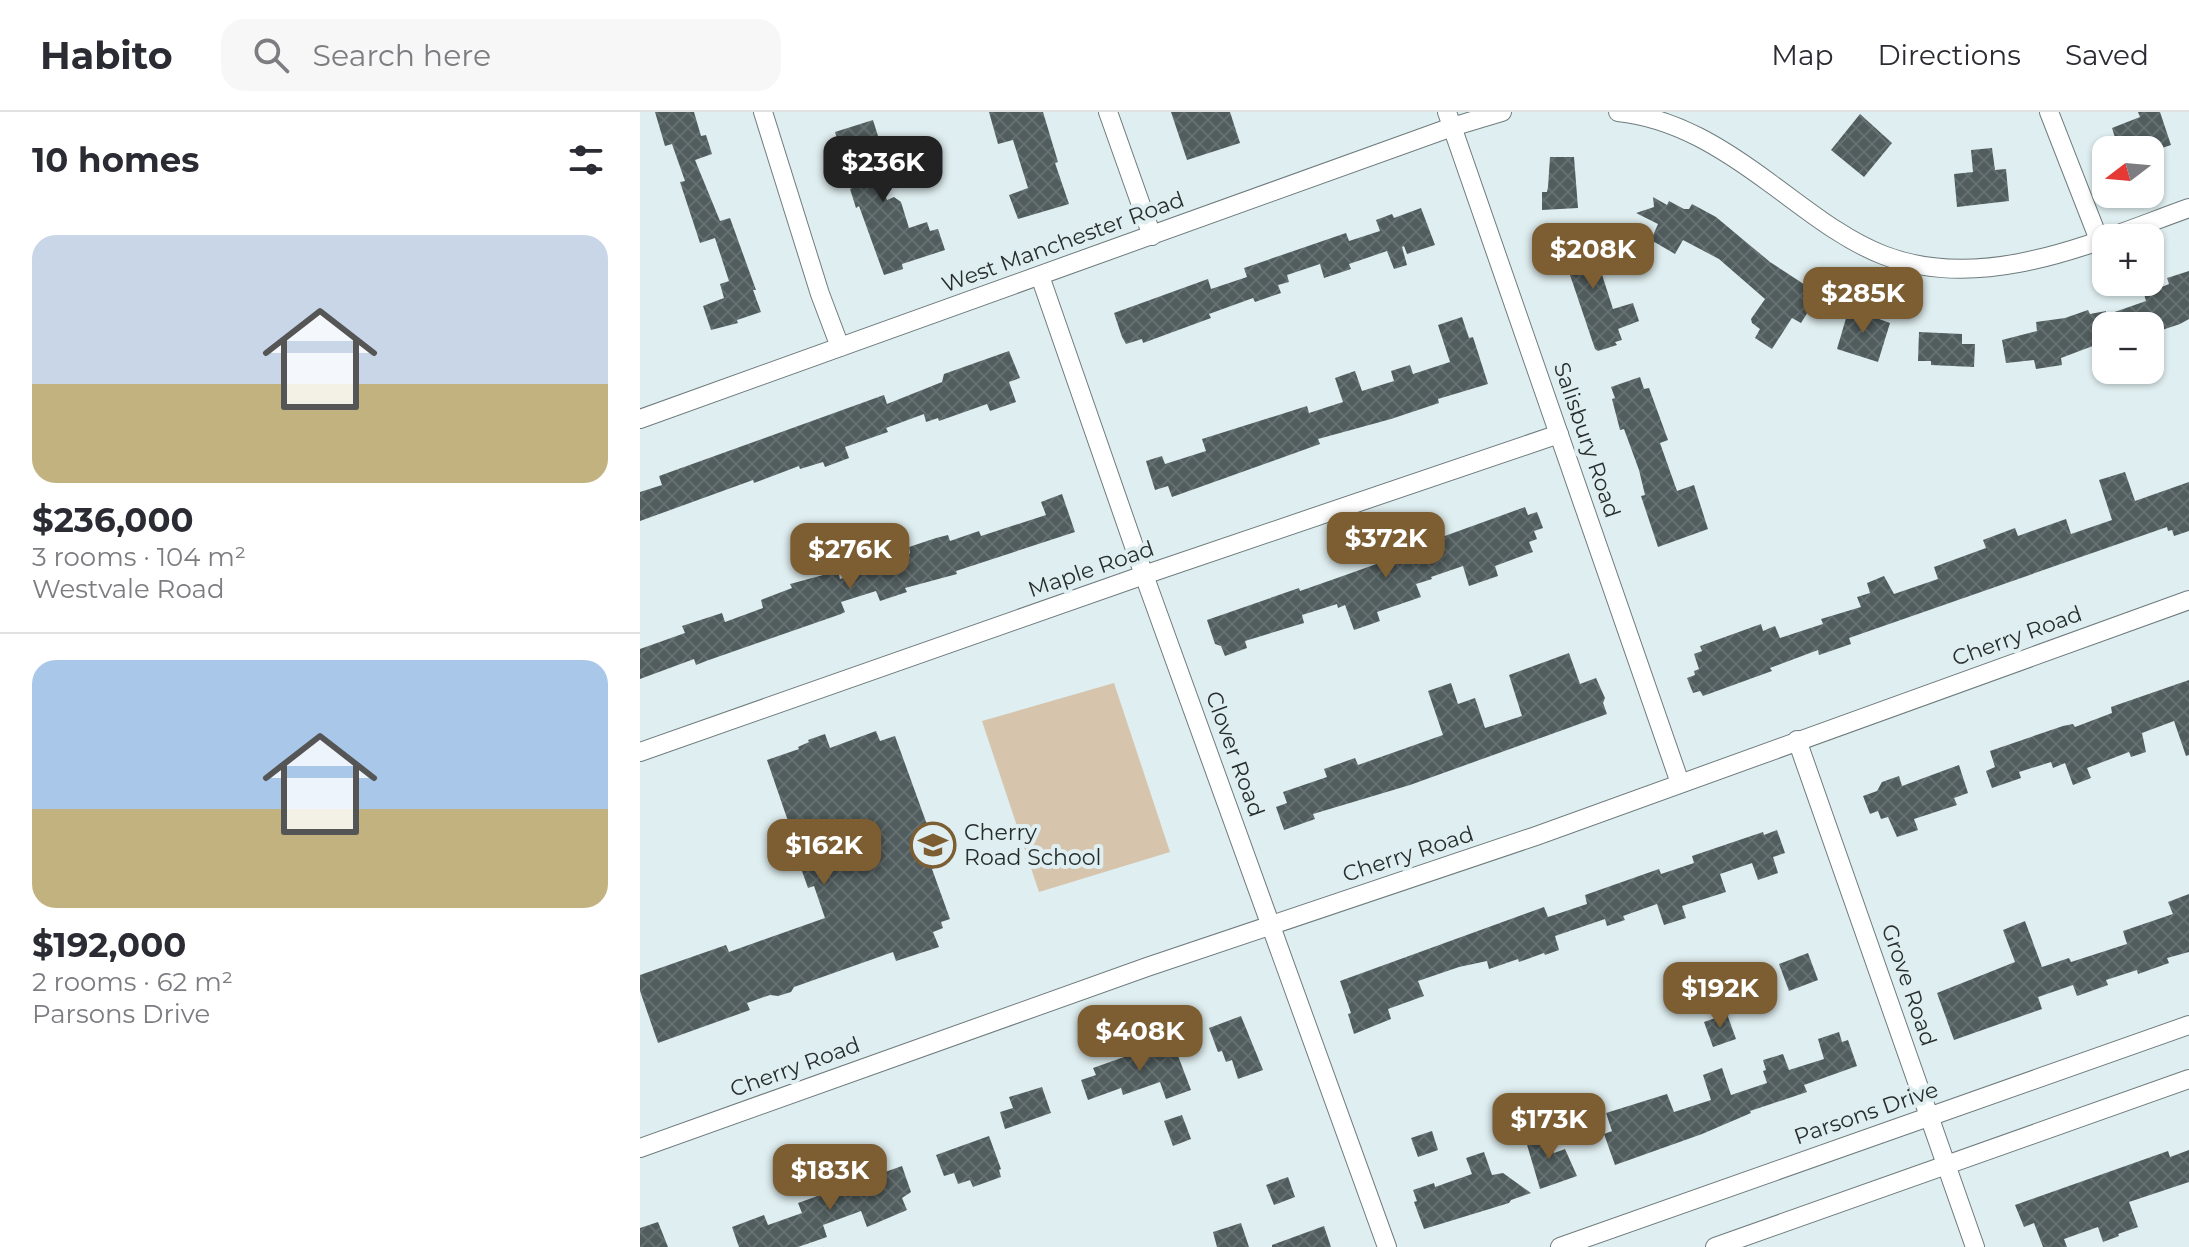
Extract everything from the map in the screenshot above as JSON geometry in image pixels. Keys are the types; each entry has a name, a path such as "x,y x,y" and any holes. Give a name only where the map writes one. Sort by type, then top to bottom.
{"street":[{"path":"763,112 820,294 840,347"},
{"path":"1108,112 1152,236"},
{"name":"West Manchester Road","path":"640,419 1152,236 1450,119 1502,112"},
{"path":"1618,112 1669,123 1721,147 1834,229 1882,255 1929,268 1968,270 2031,260 2092,242"},
{"path":"2049,112 2093,224"},
{"name":"Salisbury Road","path":"1450,119 1680,783"},
{"path":"2144,224 2189,208"},
{"name":"Clover Road","path":"1040,276 1144,575 1387,1247"},
{"name":"Maple Road","path":"640,752 1144,575 1559,434"},
{"name":"Cherry Road","path":"640,1148 1271,925 1536,836 2189,600"},
{"name":"Grove Road","path":"1797,740 1975,1247"},
{"name":"Parsons Drive","path":"1560,1247 2189,1025"},
{"path":"1715,1247 2189,1079"}],"shaded area":[{"path":"1114,683 1170,852 1039,892 982,721"}],"building":[{"path":"655,112 694,112 701,136 706,135 712,154 695,160 720,221 730,218 761,312 737,320 738,323 711,330 703,306 724,298 720,284 729,281 715,238 700,243 680,182 685,181 672,144 665,146"},
{"path":"989,112 1043,112 1069,204 1018,219 1009,195 1028,188 1013,140 998,144"},
{"path":"1171,112 1230,112 1240,143 1187,160"},
{"path":"2138,112 2160,112 2171,145 2164,147 2164,136 2114,136 2112,128 2140,117"},
{"path":"1860,114 1892,143 1864,177 1831,150"},
{"path":"873,120 884,155 873,159 887,200 894,197 901,202 909,228 927,222 930,231 938,229 945,250 902,264 903,269 884,275 859,206 856,208 850,189 853,187 835,132"},
{"path":"1992,148 1995,170 2006,169 2009,201 1957,207 1954,174 1973,172 1971,150"},
{"path":"1550,157 1574,157 1578,208 1542,210 1542,192 1547,192"},
{"path":"1653,197 1667,205 1669,201 1684,209 1689,209 1692,204 1716,217 1770,262 1819,294 1801,323 1792,318 1772,349 1755,338 1760,329 1751,319 1765,299 1719,259 1683,240 1675,254 1651,240 1658,224 1636,213 1654,207"},
{"path":"1421,208 1435,245 1407,254 1402,247 1407,265 1394,269 1387,251 1349,264 1351,269 1324,278 1320,264 1287,275 1289,282 1278,285 1281,293 1255,302 1253,298 1209,314 1211,318 1143,343 1142,339 1126,344 1122,337 1114,313 1208,279 1211,289 1247,277 1244,268 1346,233 1349,241 1380,231 1376,220 1392,214 1394,218"},
{"path":"1579,231 1579,237 1589,234 1613,309 1633,303 1639,321 1618,329 1622,340 1615,342 1617,345 1598,351 1568,269 1565,270 1562,261 1559,262 1552,240"},
{"path":"2189,271 2189,319 2164,329 2164,312 2115,312 2146,301 2145,296 2164,296 2164,286 2169,284 2167,278"},
{"path":"1849,308 1890,323 1878,362 1837,349"},
{"path":"2088,310 2092,346 2061,358 2062,365 2036,369 2034,360 2006,363 2002,340 2037,331 2036,322 2065,318"},
{"path":"1462,317 1469,338 1473,337 1488,384 1438,399 1439,403 1391,419 1318,439 1320,444 1172,497 1168,486 1155,490 1146,461 1162,456 1165,464 1206,451 1202,439 1307,406 1309,413 1343,402 1335,378 1355,371 1362,391 1394,381 1391,371 1410,365 1413,374 1450,362 1438,325"},
{"path":"1919,332 1962,334 1962,344 1975,344 1974,367 1931,365 1931,361 1918,361"},
{"path":"1009,351 1020,378 1009,382 1016,402 990,411 987,404 939,421 938,418 926,422 924,414 886,428 888,432 845,447 849,458 825,467 823,462 800,469 799,466 640,521 640,492 662,485 659,476 884,395 887,404 942,382 944,374"},
{"path":"1640,377 1644,389 1649,388 1668,440 1660,443 1677,491 1694,485 1708,529 1658,547 1641,496 1645,495 1639,470 1624,429 1620,430 1612,399 1615,398 1611,387"},
{"path":"2125,472 2135,501 2189,482 2189,531 2174,536 2167,527 1849,638 1851,644 1819,655 1818,650 1770,668 1772,671 1703,696 1700,691 1693,693 1687,678 1699,669 1694,654 1702,651 1700,646 1761,624 1763,631 1775,626 1780,638 1823,624 1821,619 1861,607 1857,597 1870,593 1867,583 1884,576 1894,594 1938,579 1934,567 1986,548 1983,540 2015,528 2018,536 2066,519 2071,534 2112,520 2099,480"},
{"path":"1062,494 1075,532 956,571 957,574 905,588 907,592 880,601 876,591 841,602 845,612 841,614 696,665 694,659 640,679 640,649 685,633 682,626 722,613 725,622 763,608 761,600 792,588 790,584 838,571 840,579 908,555 909,547 936,538 948,535 950,541 979,531 981,536 1046,515 1041,502"},
{"path":"1525,507 1528,515 1537,512 1543,528 1534,531 1537,539 1529,542 1533,552 1495,566 1498,576 1469,586 1463,566 1431,577 1416,584 1421,597 1377,612 1380,621 1354,630 1345,605 1338,608 1337,604 1302,615 1304,623 1245,641 1247,648 1225,656 1221,646 1215,644 1207,620 1340,577"},
{"path":"1569,653 1580,684 1596,678 1605,698 1603,703 1607,714 1410,785 1313,814 1315,819 1284,830 1276,807 1287,803 1283,792 1327,777 1324,769 1355,758 1358,765 1443,735 1428,691 1451,683 1458,704 1475,698 1485,728 1522,716 1509,675"},
{"path":"2189,680 2189,755 2186,756 2174,721 2142,733 2146,752 2131,757 2129,752 2087,768 2091,778 2073,785 2065,763 2053,768 2051,762 2019,772 2021,778 1992,788 1986,771 1995,767 1990,751 2063,726 2073,724 2075,727 2112,713 2111,707"},
{"path":"876,731 880,741 895,736 942,866 932,869 950,919 941,922 943,928 933,932 939,947 896,961 893,952 794,987 791,992 747,1003 750,1010 658,1043 640,991 640,975 726,945 729,952 825,918 814,886 808,888 767,760 799,749 808,740 825,734 830,748"},
{"path":"1959,765 1968,793 1954,798 1957,805 1914,819 1918,830 1897,837 1888,817 1881,819 1878,811 1870,814 1863,796 1877,791 1882,782 1899,776 1902,786"},
{"path":"1777,830 1785,853 1773,857 1778,873 1758,880 1752,863 1720,874 1726,892 1682,906 1686,918 1664,925 1657,904 1623,916 1625,920 1607,926 1605,919 1555,936 1559,950 1545,955 1519,962 1518,959 1489,969 1487,961 1418,981 1424,996 1388,1009 1391,1019 1354,1034 1348,1014 1351,1013 1340,981 1544,907 1548,917 1587,904 1585,895 1659,869 1661,874 1694,863 1692,856"},
{"path":"2189,894 2189,952 2167,958 2169,963 2138,974 2137,970 2106,980 2108,985 2077,996 2073,985 2038,997 2042,1009 1954,1040 1937,993 2015,962 2003,930 2025,921 2042,967 2069,958 2071,962 2127,944 2123,931 2173,914 2168,902"},
{"path":"1808,953 1818,980 1789,991 1779,964"},
{"path":"1727,1014 1736,1039 1713,1047 1704,1022"},
{"path":"1241,1016 1263,1070 1238,1079 1232,1060 1226,1062 1222,1051 1218,1052 1209,1028"},
{"path":"1839,1032 1842,1042 1848,1040 1857,1066 1804,1085 1807,1092 1750,1111 1702,1134 1615,1165 1604,1134 1612,1131 1606,1113 1667,1094 1674,1112 1711,1100 1703,1075 1722,1068 1731,1095 1767,1083 1763,1060 1783,1054 1789,1070 1824,1059 1818,1039"},
{"path":"1172,1040 1191,1090 1166,1099 1160,1082 1123,1095 1121,1088 1088,1100 1081,1080 1096,1075 1093,1068"},
{"path":"1042,1087 1051,1113 1005,1129 1000,1112 1013,1108 1009,1097"},
{"path":"1182,1115 1191,1139 1173,1146 1164,1121"},
{"path":"1432,1131 1438,1150 1418,1157 1411,1138"},
{"path":"1546,1131 1554,1153 1565,1149 1577,1176 1540,1189 1525,1138"},
{"path":"989,1136 1001,1177 973,1187 970,1180 958,1184 954,1173 944,1176 936,1155"},
{"path":"2189,1150 2189,1182 2129,1202 2138,1227 2103,1242 2098,1227 2064,1239 2067,1247 2043,1247 2034,1223 2024,1227 2015,1205 2168,1151 2170,1157"},
{"path":"1484,1152 1492,1175 1503,1173 1531,1193 1509,1203 1424,1229 1413,1190 1434,1183 1435,1187 1472,1174 1466,1158"},
{"path":"902,1166 911,1192 902,1198 907,1210 867,1227 861,1211 823,1225 827,1237 798,1247 739,1247 732,1227 764,1215 768,1225 802,1213 798,1203"},
{"path":"1288,1177 1295,1197 1274,1205 1266,1185"},
{"path":"658,1222 668,1247 640,1247 640,1228"},
{"path":"1241,1223 1249,1247 1217,1247 1213,1232"},
{"path":"1324,1226 1331,1247 1272,1247 1272,1245"}],"place":[{"name":"Cherry Road School","path":"933,845"}]}
